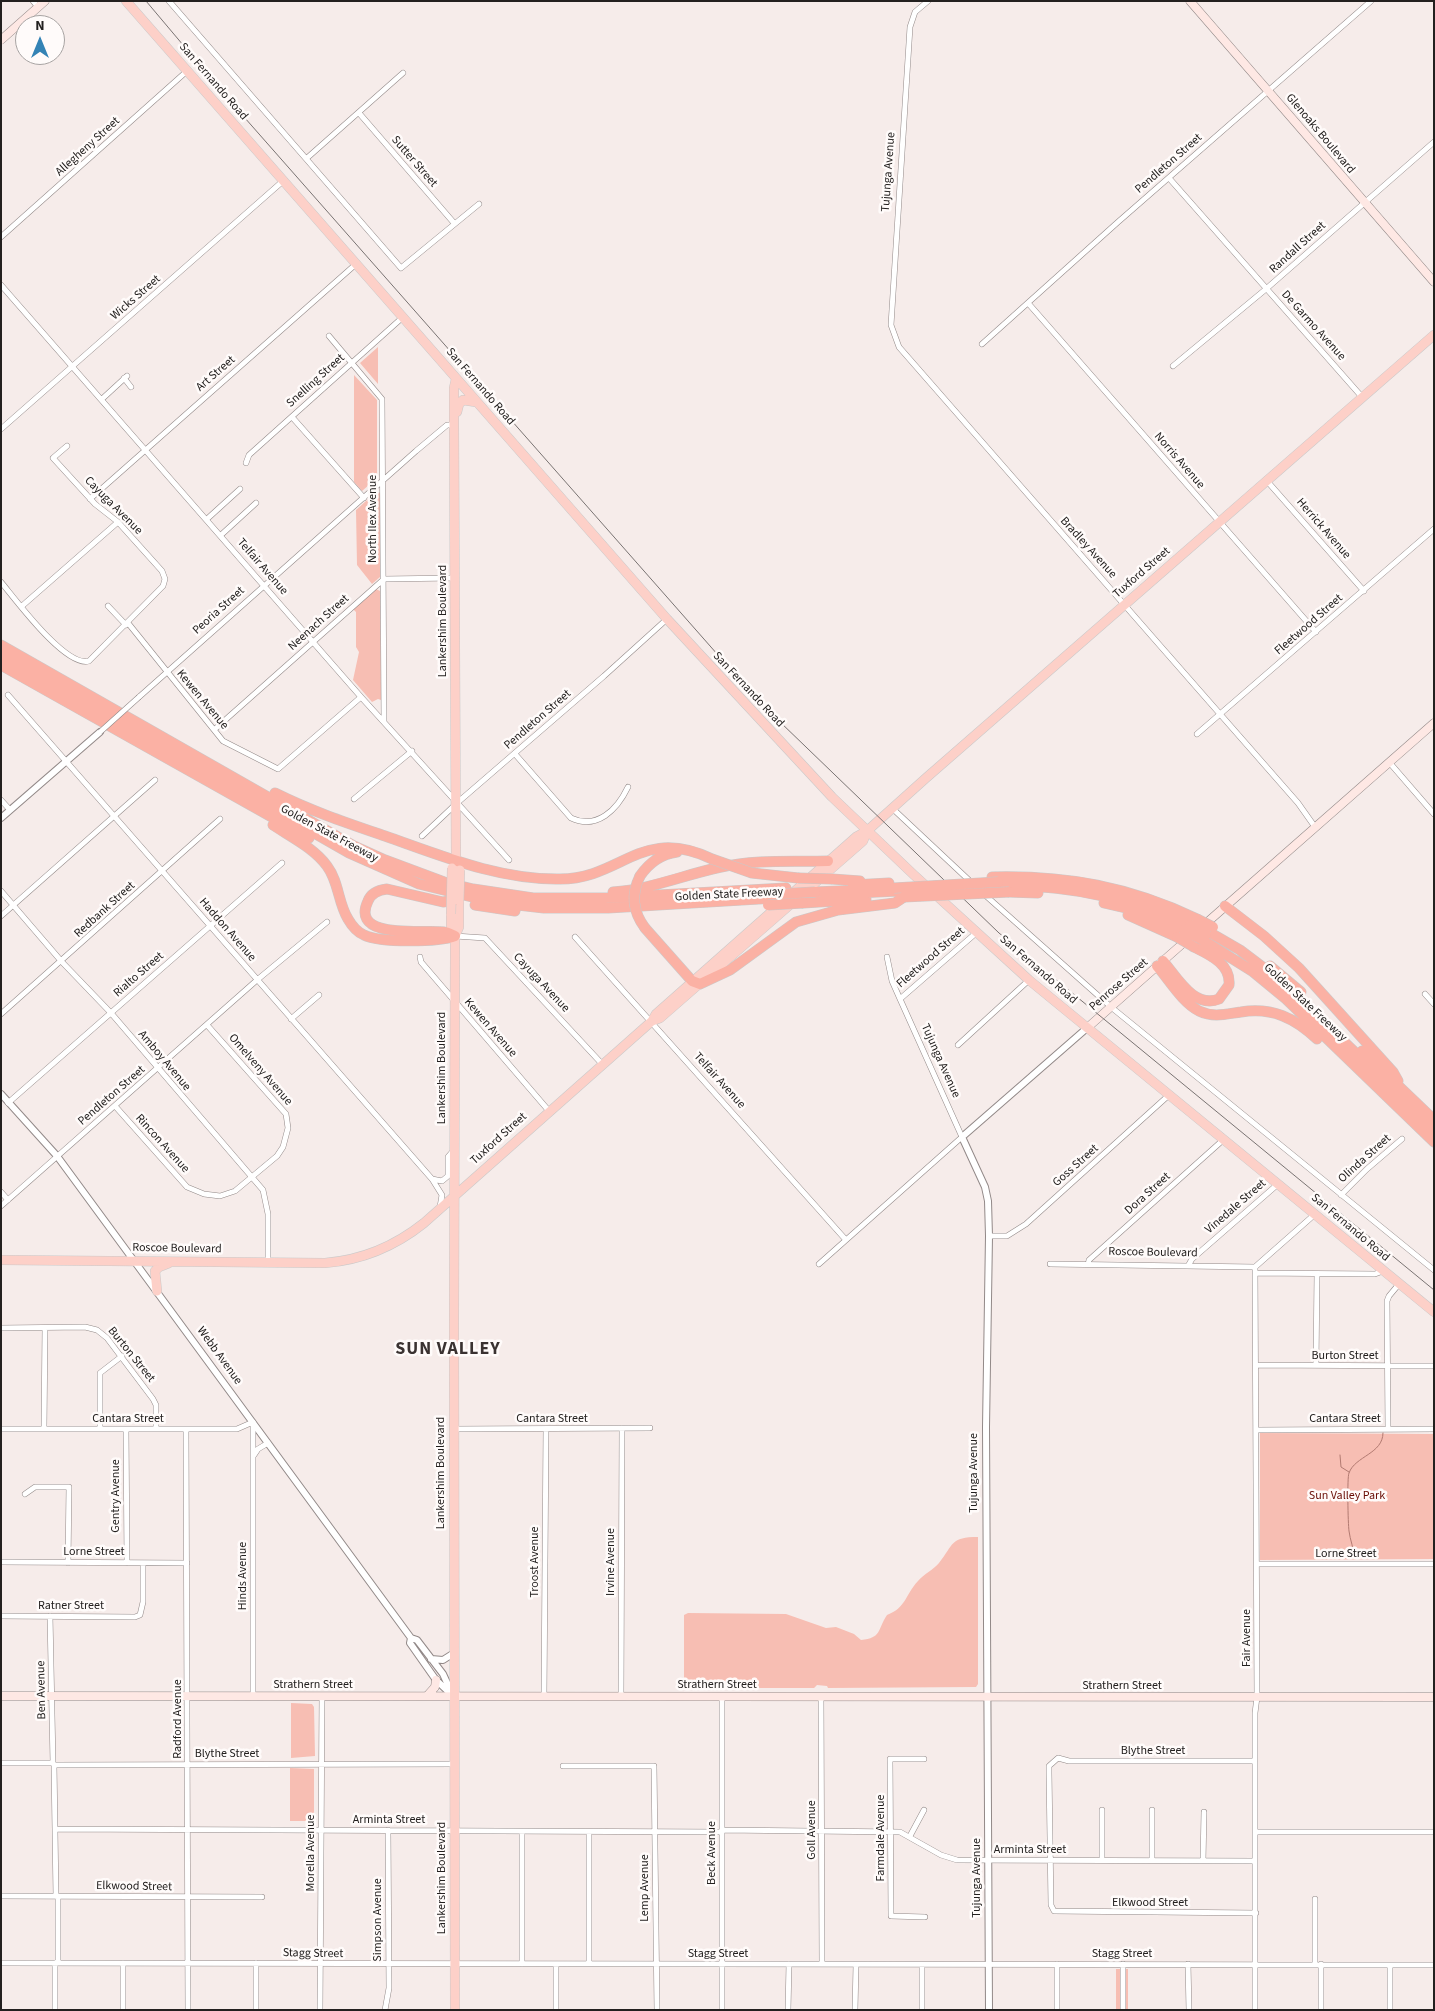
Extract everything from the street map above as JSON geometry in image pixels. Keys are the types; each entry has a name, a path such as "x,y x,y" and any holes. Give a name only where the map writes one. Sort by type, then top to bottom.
{"highway":[{"name":"Golden State Freeway","path":"1,645 332,833 385,860 444,882 502,894 541,898 588,899 777,896 1000,884 1038,877 1082,882 1140,896 1205,936 1260,957 1292,984 1434,1120"},
{"path":"1,653 348,853 419,884 509,904 572,909 777,896"},
{"name":"Golden State Freeway","path":"1,665 241,801 377,874 428,893 499,910 581,915 777,896 1000,884 1102,902 1188,927 1205,936 1286,999 1434,1142"},
{"path":"242,781 263,787 333,819 456,867 512,875 561,879 594,872 653,849 687,849 752,873 798,878 832,879 892,889"},
{"path":"241,801 322,860 332,874 347,918 358,932 375,939 445,940 455,936"},
{"path":"712,859 688,852 673,852 665,855 652,863 640,876 635,889 634,903 638,916 645,928 696,982 728,971 796,922 838,910 895,902 892,889"},
{"path":"502,894 525,891 563,894 616,892 670,882 730,865 766,862 828,861"},
{"path":"455,900 443,902 387,889 380,890 370,897 366,910 370,923 383,930 445,932 455,936"},
{"path":"813,894 892,889"},
{"path":"1225,906 1264,936 1299,968 1393,1072 1403,1091"},
{"path":"1160,964 1195,997 1205,1001 1219,999 1228,985 1227,971 1215,958 1205,936"},
{"path":"1205,936 1240,950 1278,979 1434,1127"},
{"path":"1205,936 1231,948 1281,986 1434,1132"},
{"path":"1160,964 1184,999 1206,1013 1217,1016 1258,1011 1274,1013 1293,1020 1302,1025 1353,1071 1380,1090"}],"main road":[{"path":"1,40 36,4 45,1"},
{"name":"San Fernando Road","path":"126,1 667,619 816,781 976,933 1029,980 1434,1312"},
{"name":"Glenoaks Boulevard","path":"1190,1 1434,282"},
{"name":"Tuxford Street","path":"696,982 732,946 828,861 856,837 867,831 1434,335"},
{"name":"Lankershim Boulevard","path":"455,2010 455,936 451,926 455,916 457,803 454,424 454,388 456,379"},
{"path":"454,424 461,401 467,399 476,402"},
{"name":"Penrose Street","path":"1087,1028 1434,723"},
{"name":"Tuxford Street","path":"353,1260 403,1239 438,1210 652,1021 656,1014 725,962 863,841 867,831"},
{"path":"725,962 726,957 733,950 732,946"},
{"name":"Roscoe Boulevard","path":"1,1260 324,1263 353,1260"},
{"path":"157,1291 154,1275 156,1269 174,1261"},
{"path":"427,1696 435,1687 436,1680"},
{"name":"Strathern Street","path":"1,1696 1434,1697"}],"street":[{"name":"San Fernando Road","path":"169,1 401,268 454,224"},
{"name":"Tujunga Avenue","path":"891,325 911,21 915,12 928,1"},
{"name":"Pendleton Street","path":"982,344 1371,1"},
{"name":"Allegheny Street","path":"1,237 187,71"},
{"path":"307,158 403,73"},
{"name":"Sutter Street","path":"359,113 454,224"},
{"name":"Randall Street","path":"1173,366 1266,289 1434,142"},
{"name":"De Garmo Avenue","path":"1169,178 1362,398"},
{"name":"Wicks Street","path":"1,429 283,181"},
{"path":"454,224 479,204"},
{"name":"Art Street","path":"90,499 356,264"},
{"name":"Telfair Avenue","path":"1,284 265,584 361,697 509,860"},
{"name":"Norris Avenue","path":"1028,303 1316,632"},
{"name":"Snelling Street","path":"246,463 249,455 403,317"},
{"name":"Bradley Avenue","path":"891,325 899,347 1298,803 1315,827"},
{"name":"North Ilex Avenue","path":"329,336 382,399 384,721"},
{"path":"102,399 125,377 131,387"},
{"path":"292,417 364,498"},
{"name":"Peoria Street","path":"1,818 447,425 454,424"},
{"name":"Cayuga Avenue","path":"67,446 53,458 90,499 118,522 162,571 165,578 163,586 127,624"},
{"name":"Herrick Avenue","path":"1268,481 1364,591"},
{"path":"207,519 237,489"},
{"path":"221,535 256,503"},
{"path":"22,606 118,522"},
{"name":"Fleetwood Street","path":"1197,734 1434,529"},
{"path":"384,579 455,578"},
{"name":"Neenach Street","path":"214,729 384,579"},
{"path":"1,582 59,648 78,661 89,661 127,624"},
{"name":"Kewen Avenue","path":"108,606 127,624 223,741 278,769 361,697"},
{"name":"Pendleton Street","path":"422,836 667,619"},
{"name":"Haddon Avenue","path":"8,695 432,1179 442,1195 438,1210"},
{"path":"354,799 412,751"},
{"path":"515,754 570,818 580,822 591,822 600,819 623,798 628,787"},
{"path":"1389,762 1434,814"},
{"path":"1,916 155,780"},
{"path":"1,800 10,810"},
{"name":"San Fernando Road","path":"892,808 1111,1007 1434,1270"},
{"name":"Redbank Street","path":"1,1014 62,962 220,819"},
{"name":"Rialto Street","path":"8,1103 282,863"},
{"name":"Amboy Avenue","path":"1,891 62,962 111,1013 263,1190 266,1202 268,1262"},
{"name":"Pendleton Street","path":"1,1206 257,980 327,922"},
{"name":"Fleetwood Street","path":"900,999 976,933"},
{"name":"Cayuga Avenue","path":"455,936 485,938 603,1065"},
{"name":"Telfair Avenue","path":"575,936 846,1240"},
{"name":"Kewen Avenue","path":"420,956 421,962 455,1003 549,1111"},
{"name":"Tujunga Avenue","path":"887,957 892,981 985,1187 988,1200 986,1697 989,2010"},
{"path":"958,1045 1029,980"},
{"path":"1425,994 1434,1004"},
{"path":"292,1019 319,995"},
{"name":"Omelveny Avenue","path":"207,1025 286,1114 288,1120 288,1128 281,1151 252,1178"},
{"name":"Penrose Street","path":"818,1264 1087,1028"},
{"name":"Webb Avenue","path":"1,1094 57,1156 411,1638 416,1640 443,1674 454,1696"},
{"name":"Goss Street","path":"989,1236 1007,1236 1026,1224 1169,1095"},
{"name":"Rincon Avenue","path":"115,1106 187,1187 204,1194 220,1196 235,1191 252,1178"},
{"name":"Olinda Street","path":"1341,1194 1402,1139"},
{"name":"Dora Street","path":"1088,1265 1089,1260 1223,1140"},
{"path":"432,1179 438,1181 448,1176 448,1157 454,1150"},
{"name":"Vinedale Street","path":"1188,1266 1192,1258 1278,1184"},
{"path":"1,1192 8,1200"},
{"path":"1255,1270 1314,1214"},
{"name":"Roscoe Boulevard","path":"1050,1264 1188,1266 1317,1274 1375,1274 1383,1271"},
{"name":"Fair Avenue","path":"1255,1270 1257,1430 1255,2010"},
{"path":"1316,1365 1317,1274"},
{"path":"1388,1429 1387,1301 1399,1284"},
{"name":"Burton Street","path":"1,1328 85,1327 97,1330 107,1338 122,1356 154,1400 156,1405 156,1429"},
{"path":"44,1428 45,1328"},
{"path":"100,1429 100,1373 122,1356"},
{"name":"Burton Street","path":"1256,1365 1434,1366"},
{"name":"Cantara Street","path":"1,1429 237,1429 253,1422"},
{"name":"Hinds Avenue","path":"253,1422 253,1696"},
{"name":"Irvine Avenue","path":"621,1696 622,1428"},
{"name":"Cantara Street","path":"454,1429 650,1428"},
{"name":"Gentry Avenue","path":"126,1429 127,1562"},
{"name":"Radford Avenue","path":"186,1429 188,2010"},
{"name":"Troost Avenue","path":"544,1696 546,1429"},
{"name":"Cantara Street","path":"1257,1430 1434,1429"},
{"path":"253,1455 258,1449 268,1443"},
{"path":"25,1494 35,1487 70,1487 68,1562"},
{"name":"Lorne Street","path":"1,1562 187,1563"},
{"name":"Ratner Street","path":"1,1616 134,1617 140,1615 144,1602 143,1562"},
{"name":"Lorne Street","path":"1257,1564 1434,1564"},
{"name":"Ben Avenue","path":"50,1616 57,1896 55,2010"},
{"name":"Webb Avenue","path":"411,1638 410,1643 436,1680 454,1696"},
{"path":"431,1659 443,1660 454,1653"},
{"name":"Morella Avenue","path":"320,2010 322,1696"},
{"name":"Beck Avenue","path":"722,1696 722,2010"},
{"name":"Goll Avenue","path":"821,1696 822,1964"},
{"name":"Blythe Street","path":"1052,1860 1049,1766 1058,1758 1070,1761 1255,1761"},
{"name":"Farmdale Avenue","path":"924,1759 890,1759 892,1916 925,1917"},
{"name":"Blythe Street","path":"1,1763 454,1764"},
{"name":"Lemp Avenue","path":"563,1766 654,1766 657,2010"},
{"path":"910,1836 924,1810"},
{"path":"1102,1810 1102,1860"},
{"path":"1152,1810 1152,1860"},
{"path":"1203,1860 1204,1812"},
{"name":"Arminta Street","path":"55,1829 454,1830 522,1832 892,1831 910,1836 948,1858 957,1860 1255,1861"},
{"name":"Simpson Avenue","path":"385,2010 389,1988 388,1830"},
{"path":"522,1832 522,1964"},
{"path":"589,1832 589,1964"},
{"path":"1255,1832 1434,1832"},
{"name":"Elkwood Street","path":"1052,1860 1051,1902 1054,1911 1256,1913"},
{"name":"Elkwood Street","path":"3,1896 262,1897"},
{"path":"1315,1899 1321,2010"},
{"name":"Stagg Street","path":"1,1963 1434,1965"},
{"path":"123,1963 123,2010"},
{"path":"256,1963 256,2010"},
{"path":"556,1964 556,2010"},
{"path":"788,2010 789,1964"},
{"path":"855,2010 856,1964"},
{"path":"1057,1964 1057,2010"},
{"path":"1123,1964 1123,2010"},
{"path":"1188,1964 1189,2010"},
{"path":"922,1965 922,2010"},
{"path":"1390,1965 1390,2010"}],"green space":[{"path":"378,347 378,384 360,363"},
{"path":"354,375 377,400 377,478 362,491 354,482"},
{"path":"376,492 381,493 380,577 372,584 357,565 356,510"},
{"path":"376,589 380,591 381,700 378,699 372,702 353,680 359,652 356,647 356,612 353,609"},
{"name":"Sun Valley Park","path":"1260,1433 1434,1434 1434,1559 1260,1560"},
{"path":"978,1537 978,1684 976,1687 828,1688 827,1686 817,1685 814,1688 684,1688 684,1615 688,1613 786,1614 826,1628 836,1627 854,1634 861,1640 868,1639 876,1635 887,1615 902,1605 918,1581 939,1563 957,1540"},
{"path":"291,1703 312,1704 314,1707 315,1756 291,1758"},
{"path":"290,1768 314,1769 314,1821 290,1821"},
{"path":"1116,1969 1128,1969 1128,2010 1116,2010"}],"waterway":[{"path":"1354,1558 1349,1527 1348,1476 1352,1467 1379,1446 1383,1433"},
{"path":"1340,1455 1341,1467 1349,1472"}],"railway":[{"path":"146,1 237,109 718,655 779,721 999,933 1434,1290"}],"district":[{"name":"SUN VALLEY","path":"448,1350"}]}
